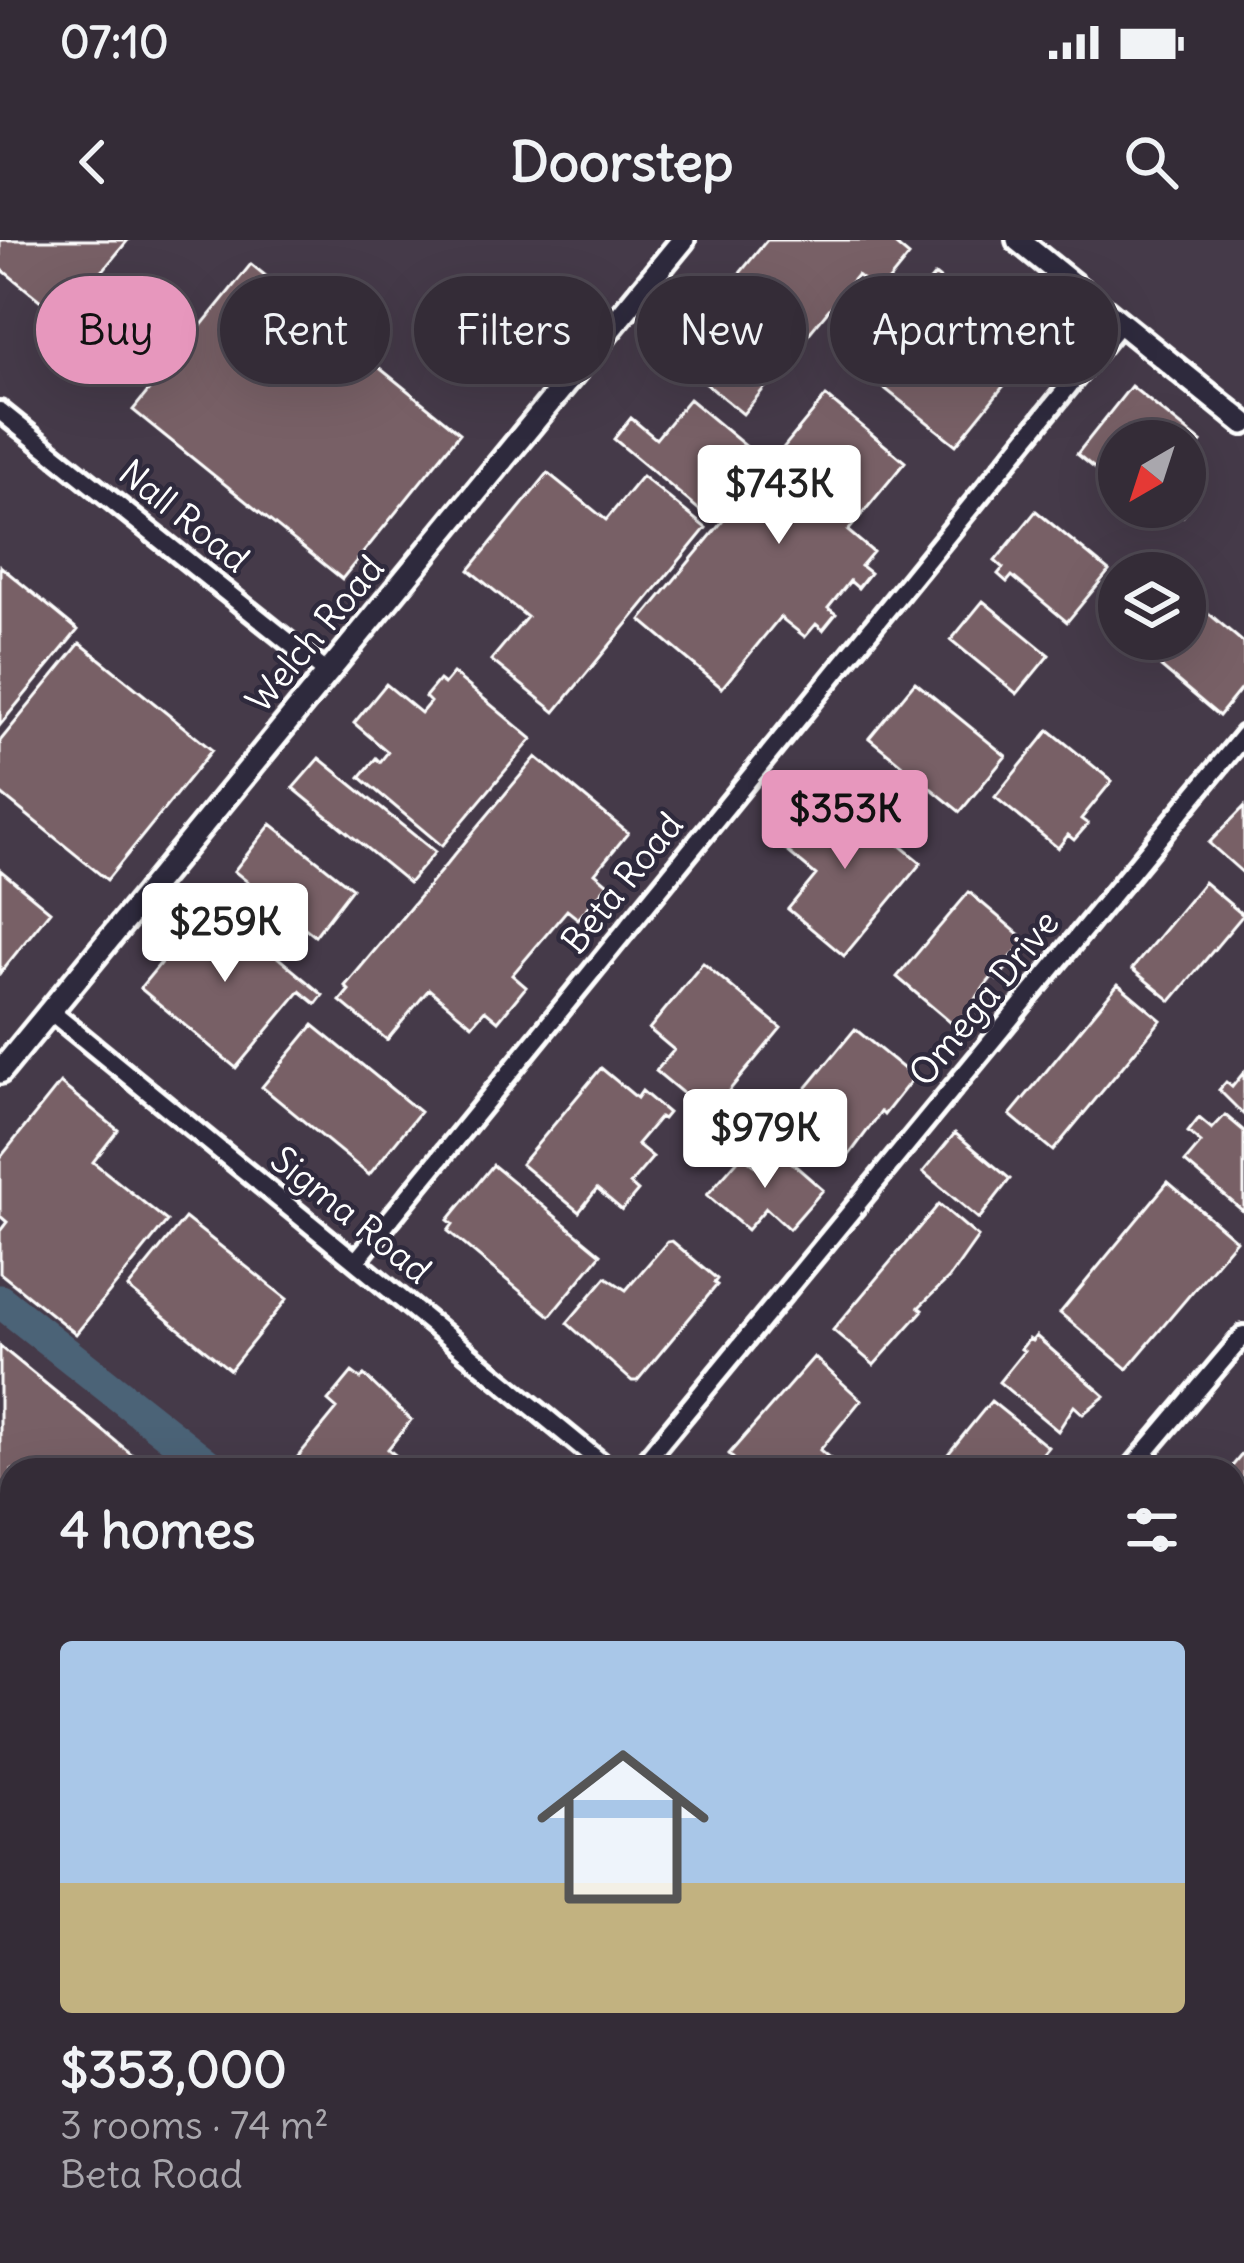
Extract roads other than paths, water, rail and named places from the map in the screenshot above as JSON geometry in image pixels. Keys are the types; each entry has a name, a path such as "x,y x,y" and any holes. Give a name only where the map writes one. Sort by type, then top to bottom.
{"street":[{"name":"Welch Road","path":"0,1072 683,240"},
{"path":"1018,240 1244,423"},
{"name":"Beta Road","path":"356,1261 1120,323"},
{"name":"Nall Road","path":"0,411 326,672"},
{"name":"Omega Drive","path":"648,1458 1244,735"},
{"name":"Sigma Road","path":"50,1011 595,1458"},
{"path":"1140,1458 1244,1335"}],"waterway":[{"path":"0,1301 199,1458"}]}
